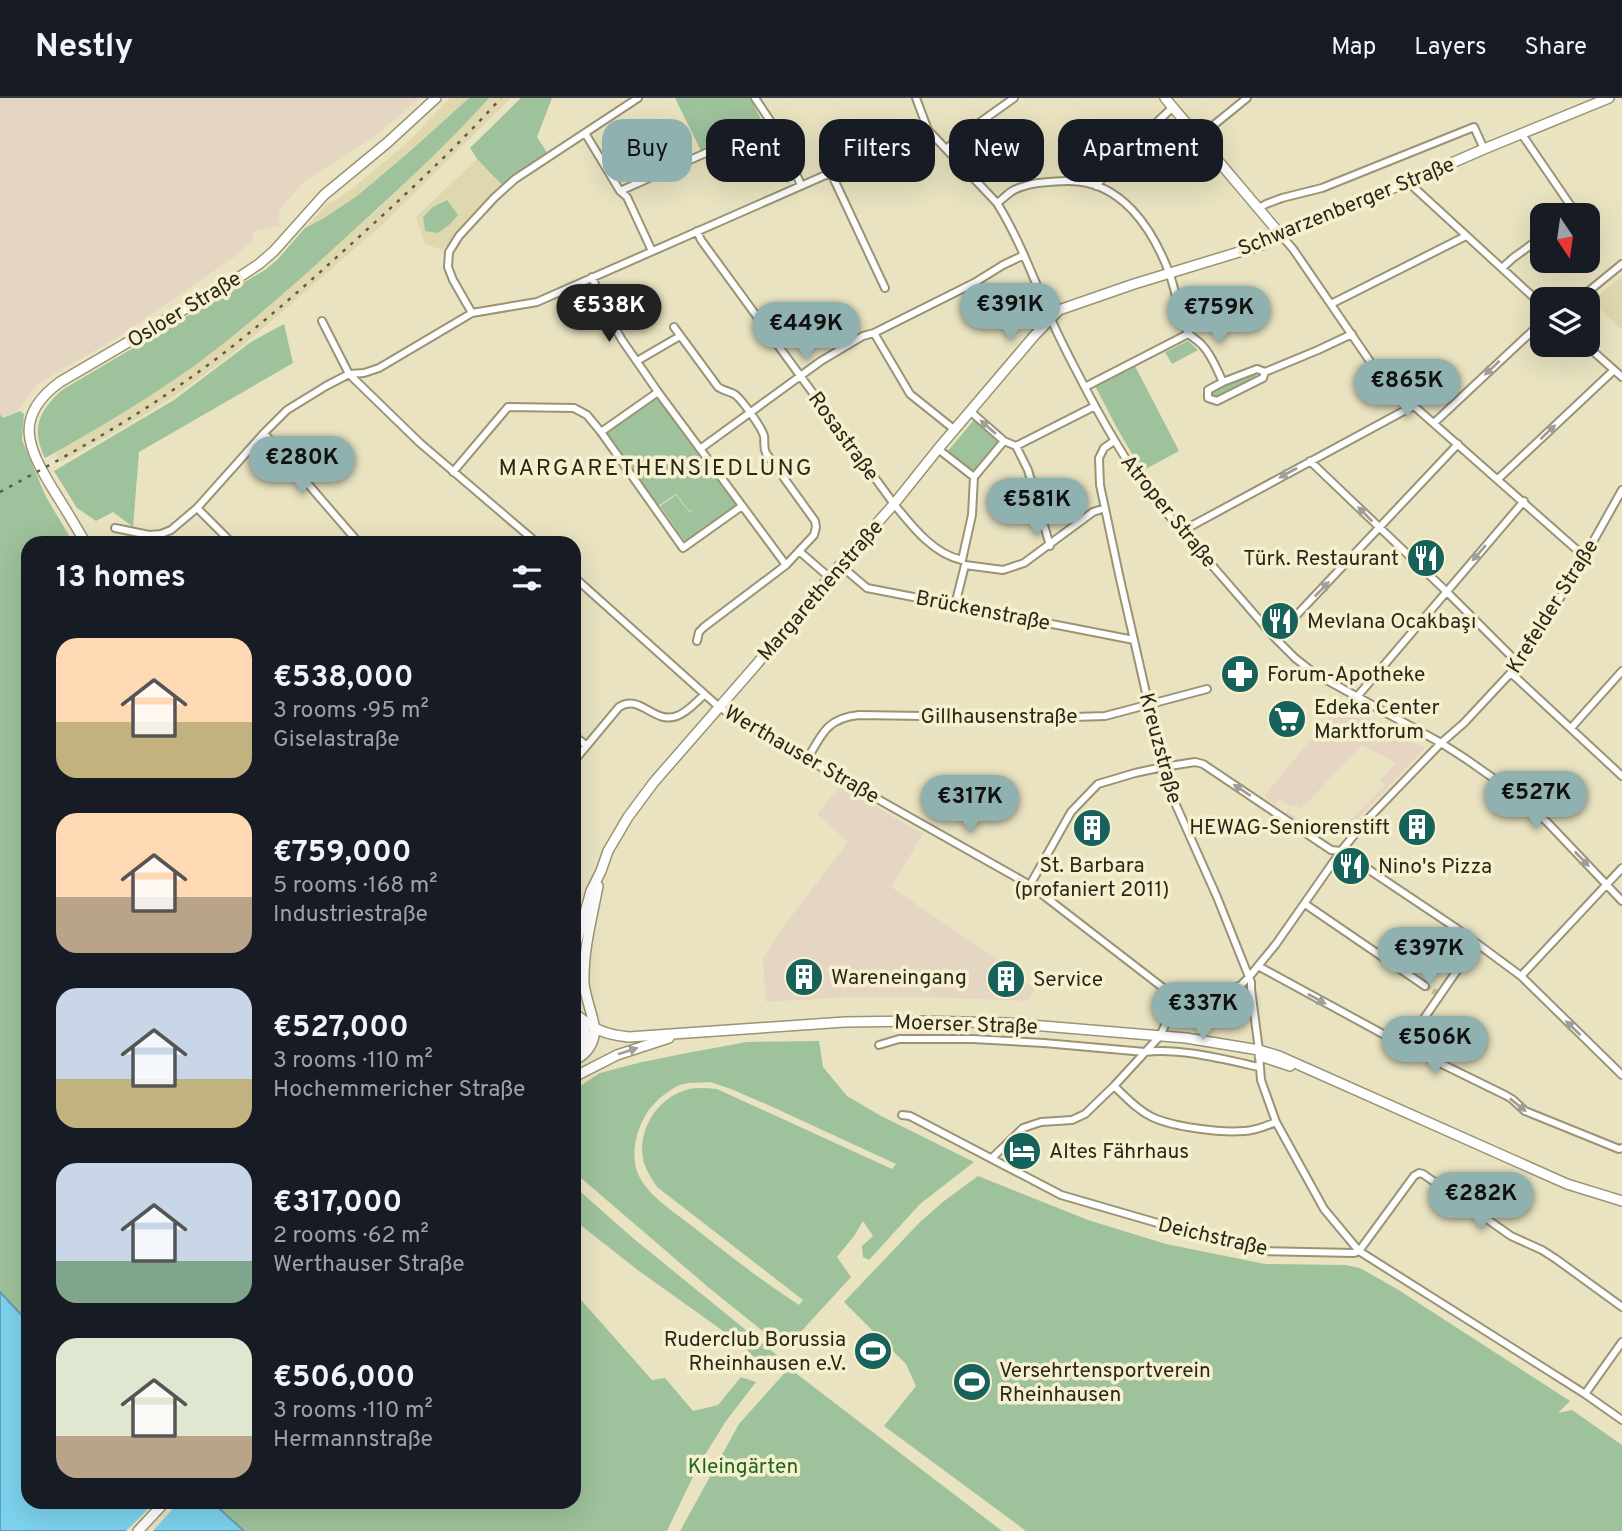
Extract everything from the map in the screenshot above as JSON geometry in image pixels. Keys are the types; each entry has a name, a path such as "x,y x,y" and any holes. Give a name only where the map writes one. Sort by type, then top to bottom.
{"main road":[{"name":"Osloer Straße","path":"81,536 32,449 29,427 37,404 60,382 241,276 265,259 324,195 436,98"},
{"path":"1164,98 1183,119"},
{"name":"Schwarzenberger Straße","path":"1051,318 1059,310 1069,306 1262,244 1280,234 1609,98"},
{"path":"1223,165 1280,234"},
{"name":"Margarethenstraße","path":"581,927 591,891 608,851 628,817 654,782 894,505 938,449 1051,318"},
{"name":"Margarethenstraße","path":"595,1029 586,1000 584,966 585,948 601,871"},
{"path":"581,1057 594,1040 595,1029 583,1020"},
{"path":"581,1047 586,1038 583,1020"},
{"name":"Moerser Straße","path":"595,1029 613,1036 629,1037 832,1022 920,1021 1007,1023 1186,1038 1245,1049 1316,1073 1567,1184 1622,1202"},
{"name":"Moerser Straße","path":"581,1073 617,1055 686,1034"},
{"path":"138,1531 158,1509"}],"street":[{"path":"472,313 448,267 449,252 458,236 515,179 638,98"},
{"path":"755,98 768,119"},
{"name":"Atroper Straße","path":"916,98 924,119"},
{"path":"946,149 1014,98"},
{"path":"1221,119 1247,98"},
{"path":"1096,186 1120,157 1173,107"},
{"name":"Schwarzenberger Straße","path":"1259,208 1282,198 1322,188 1474,128 1484,149"},
{"path":"585,133 620,191 627,197 652,251"},
{"path":"1521,134 1569,203"},
{"name":"Atroper Straße","path":"935,137 997,203 1014,232 1051,318 1114,441 1151,495 1275,638 1314,673 1441,743 1500,783 1547,822 1622,901"},
{"path":"620,191 706,153"},
{"path":"115,528 149,535 171,530 197,508 287,410 349,374 379,368 472,313 537,302 819,178"},
{"path":"997,203 1014,190 1044,182 1078,181 1105,190 1129,206 1143,220 1169,273 1188,334 1203,346 1223,382"},
{"path":"835,182 885,288"},
{"path":"1408,182 1530,294"},
{"name":"Rosastraße","path":"698,231 701,240 894,505 913,528 936,548 963,563"},
{"path":"1280,234 1380,376 1585,556"},
{"path":"1331,304 1466,236"},
{"path":"1502,268 1530,246"},
{"path":"701,449 821,361 863,336 974,283 1024,255"},
{"path":"1594,287 1622,264"},
{"path":"592,277 610,319 637,361 786,565"},
{"path":"322,321 349,374 420,443 527,536"},
{"path":"674,327 718,387 733,393 750,413 764,437 763,447 766,453 817,527 814,534 786,565 704,627 699,632 697,641"},
{"path":"874,333 910,394 955,430"},
{"path":"1434,423 1530,333"},
{"path":"1085,387 1188,334"},
{"path":"1265,372 1263,378 1217,401 1208,398 1208,390 1223,382 1257,369 1265,372 1352,334"},
{"path":"637,361 680,336"},
{"path":"1599,357 1622,377"},
{"path":"1498,479 1614,370"},
{"path":"601,432 658,392"},
{"path":"1016,446 1095,406"},
{"path":"1182,531 1413,406"},
{"path":"453,472 508,407 574,408 587,415 601,432 683,548 742,506"},
{"path":"971,412 1004,441 1016,446 1028,470 1050,546"},
{"path":"264,433 353,536"},
{"path":"955,605 972,515 974,477 1004,441"},
{"name":"Kreuzstraße","path":"1114,441 1104,449 1099,458 1099,472 1148,705 1167,785 1251,982 1259,1053"},
{"path":"1275,638 1458,444"},
{"path":"938,449 974,477"},
{"path":"1310,461 1519,664"},
{"name":"Krefelder Straße","path":"1180,1008 1213,998 1241,985 1249,977 1305,904 1341,851 1377,808 1464,723 1519,664 1622,490"},
{"path":"1356,698 1524,501"},
{"path":"197,508 225,536"},
{"path":"963,563 1003,570 1024,563 1093,512 1105,508"},
{"path":"799,551 829,578"},
{"name":"Brückenstraße","path":"840,565 867,588 1134,640"},
{"name":"Werthauser Straße","path":"581,583 719,707 1030,885 1175,997 1180,1008"},
{"path":"1571,728 1622,671"},
{"path":"1511,673 1622,776"},
{"name":"Gillhausenstraße","path":"808,758 821,735 846,716 1105,716 1207,689"},
{"path":"581,752 626,702 635,703 666,718 685,712 704,695"},
{"path":"581,741 586,745"},
{"path":"1030,885 1071,812 1098,784 1185,762 1203,764 1331,850 1341,851 1521,976 1622,1075"},
{"path":"1521,976 1622,868"},
{"path":"1305,904 1425,986"},
{"path":"1405,1046 1438,994 1476,943"},
{"path":"1258,966 1405,1046 1504,1095 1525,1111 1622,1148"},
{"path":"992,1158 1023,1128 1041,1122 1072,1120 1085,1114 1146,1052 1160,1036 1167,1021 1180,1008"},
{"path":"879,1045 899,1039 1044,1043 1146,1052 1160,1050 1226,1059 1259,1067"},
{"path":"1259,1053 1261,1080 1276,1122 1324,1209 1359,1251 1622,1420"},
{"path":"1114,1086 1140,1110 1169,1123 1210,1130 1246,1132 1276,1122"},
{"name":"Deichstraße","path":"902,1115 910,1116 1061,1195 1192,1234 1259,1251 1359,1251"},
{"path":"1359,1251 1414,1176 1419,1173 1511,1236 1549,1254 1622,1307"},
{"path":"1585,1394 1622,1342"}],"shaded area":[{"path":"0,98 420,98 374,137 305,181 282,206 279,221 282,225 253,232 252,241 237,255 117,338 36,386 17,411 3,418 0,414"},
{"path":"450,98 469,98 357,196 305,228 329,202 353,188 409,141"},
{"path":"489,98 511,98 384,223 236,351 179,393 60,462 55,453 134,406 243,328 381,206"},
{"path":"477,159 502,185 442,250 425,244 416,217"},
{"path":"1622,276 1622,330 1600,309 1600,294"},
{"path":"1341,703 1425,748 1339,839 1321,827 1317,834 1286,814 1290,806 1279,799 1275,805 1264,796","holes":["1362,745 1396,763 1380,780 1385,785 1336,835 1316,820 1311,827 1288,812 1293,804 1301,809"]},
{"path":"840,786 923,834 891,887 1004,964 1032,987 1035,990 1027,1001 849,997 766,1002 763,959 781,930 848,842 817,814"}],"green space":[{"path":"469,98 489,98 407,181 257,317 158,391 45,458 38,438 39,421 47,406 62,390 265,270 305,228 357,196"},
{"path":"521,98 552,98 537,137 548,154 504,187 470,148"},
{"path":"675,98 750,98 761,119 706,119 706,151 702,153 692,133 692,119 685,119"},
{"path":"447,200 458,215 438,233 425,231 423,217 433,207"},
{"path":"284,324 293,363 139,452 133,527 113,512 96,521 77,508 54,471 174,400 251,342"},
{"path":"1188,341 1198,350 1172,364 1165,352"},
{"path":"1135,366 1179,451 1142,471 1095,386"},
{"path":"1255,374 1258,379 1218,398 1211,397 1213,391"},
{"path":"657,397 737,506 686,543 660,506 676,495 689,512 694,509 689,511 676,494 658,506 605,433"},
{"path":"20,411 24,414 22,440 46,497 69,536 21,536 21,1324 0,1302 0,414 3,418"},
{"path":"974,420 999,443 974,473 971,473 947,452"},
{"path":"819,1041 823,1067 847,1096 974,1162 920,1204 869,1260 863,1257 862,1246 873,1236 863,1221 837,1257 851,1277 785,1349 581,1178 581,1085 600,1073 747,1042","holes":["710,1082 766,1104 896,1164 892,1169 717,1089 695,1088 683,1091 664,1102 656,1110 645,1130 642,1152 645,1166 657,1187 803,1300 799,1305 744,1267 662,1203 648,1190 636,1168 634,1153 641,1124 651,1107 677,1086"]},
{"path":"978,1176 1088,1220 1166,1244 1265,1264 1345,1265 1360,1268 1570,1401 1558,1413 1572,1410 1622,1445 1622,1531 1026,1531 884,1426 916,1386 906,1364 844,1302 920,1222"},
{"path":"581,1192 634,1239 778,1356 761,1372 754,1367 756,1359 740,1343 639,1271 581,1225"},
{"path":"581,1300 652,1380 665,1378 693,1411 718,1405 741,1377 756,1382 726,1421 698,1466 667,1531 234,1531 210,1509 581,1509"},
{"name":"Kleingärten","path":"789,1368 1002,1531 680,1531 739,1424"}],"water":[{"path":"0,1292 21,1314 21,1509 220,1509 244,1531 0,1531"}],"pier":[{"path":"148,1509 173,1509 153,1531 126,1531"}],"tunnel":[{"path":"1425,986 1437,993"}],"railway":[{"path":"0,492 131,417 196,374 242,339 388,210 501,98"}],"place":[{"name":"Türk. Restaurant","path":"1426,558"},
{"name":"Mevlana Ocakbaşı","path":"1280,621"},
{"name":"Forum-Apotheke","path":"1240,674"},
{"name":"Edeka Center Marktforum","path":"1287,719"},
{"name":"HEWAG-Seniorenstift","path":"1417,827"},
{"name":"St. Barbara (profaniert 2011)","path":"1092,828"},
{"name":"Nino's Pizza","path":"1351,866"},
{"name":"Wareneingang","path":"804,977"},
{"name":"Service","path":"1006,979"},
{"name":"Altes Fährhaus","path":"1022,1151"},
{"name":"Ruderclub Borussia Rheinhausen e.V.","path":"873,1351"},
{"name":"Versehrtensportverein Rheinhausen","path":"972,1382"}],"district":[{"name":"MARGARETHENSIEDLUNG","path":"656,467"}]}
